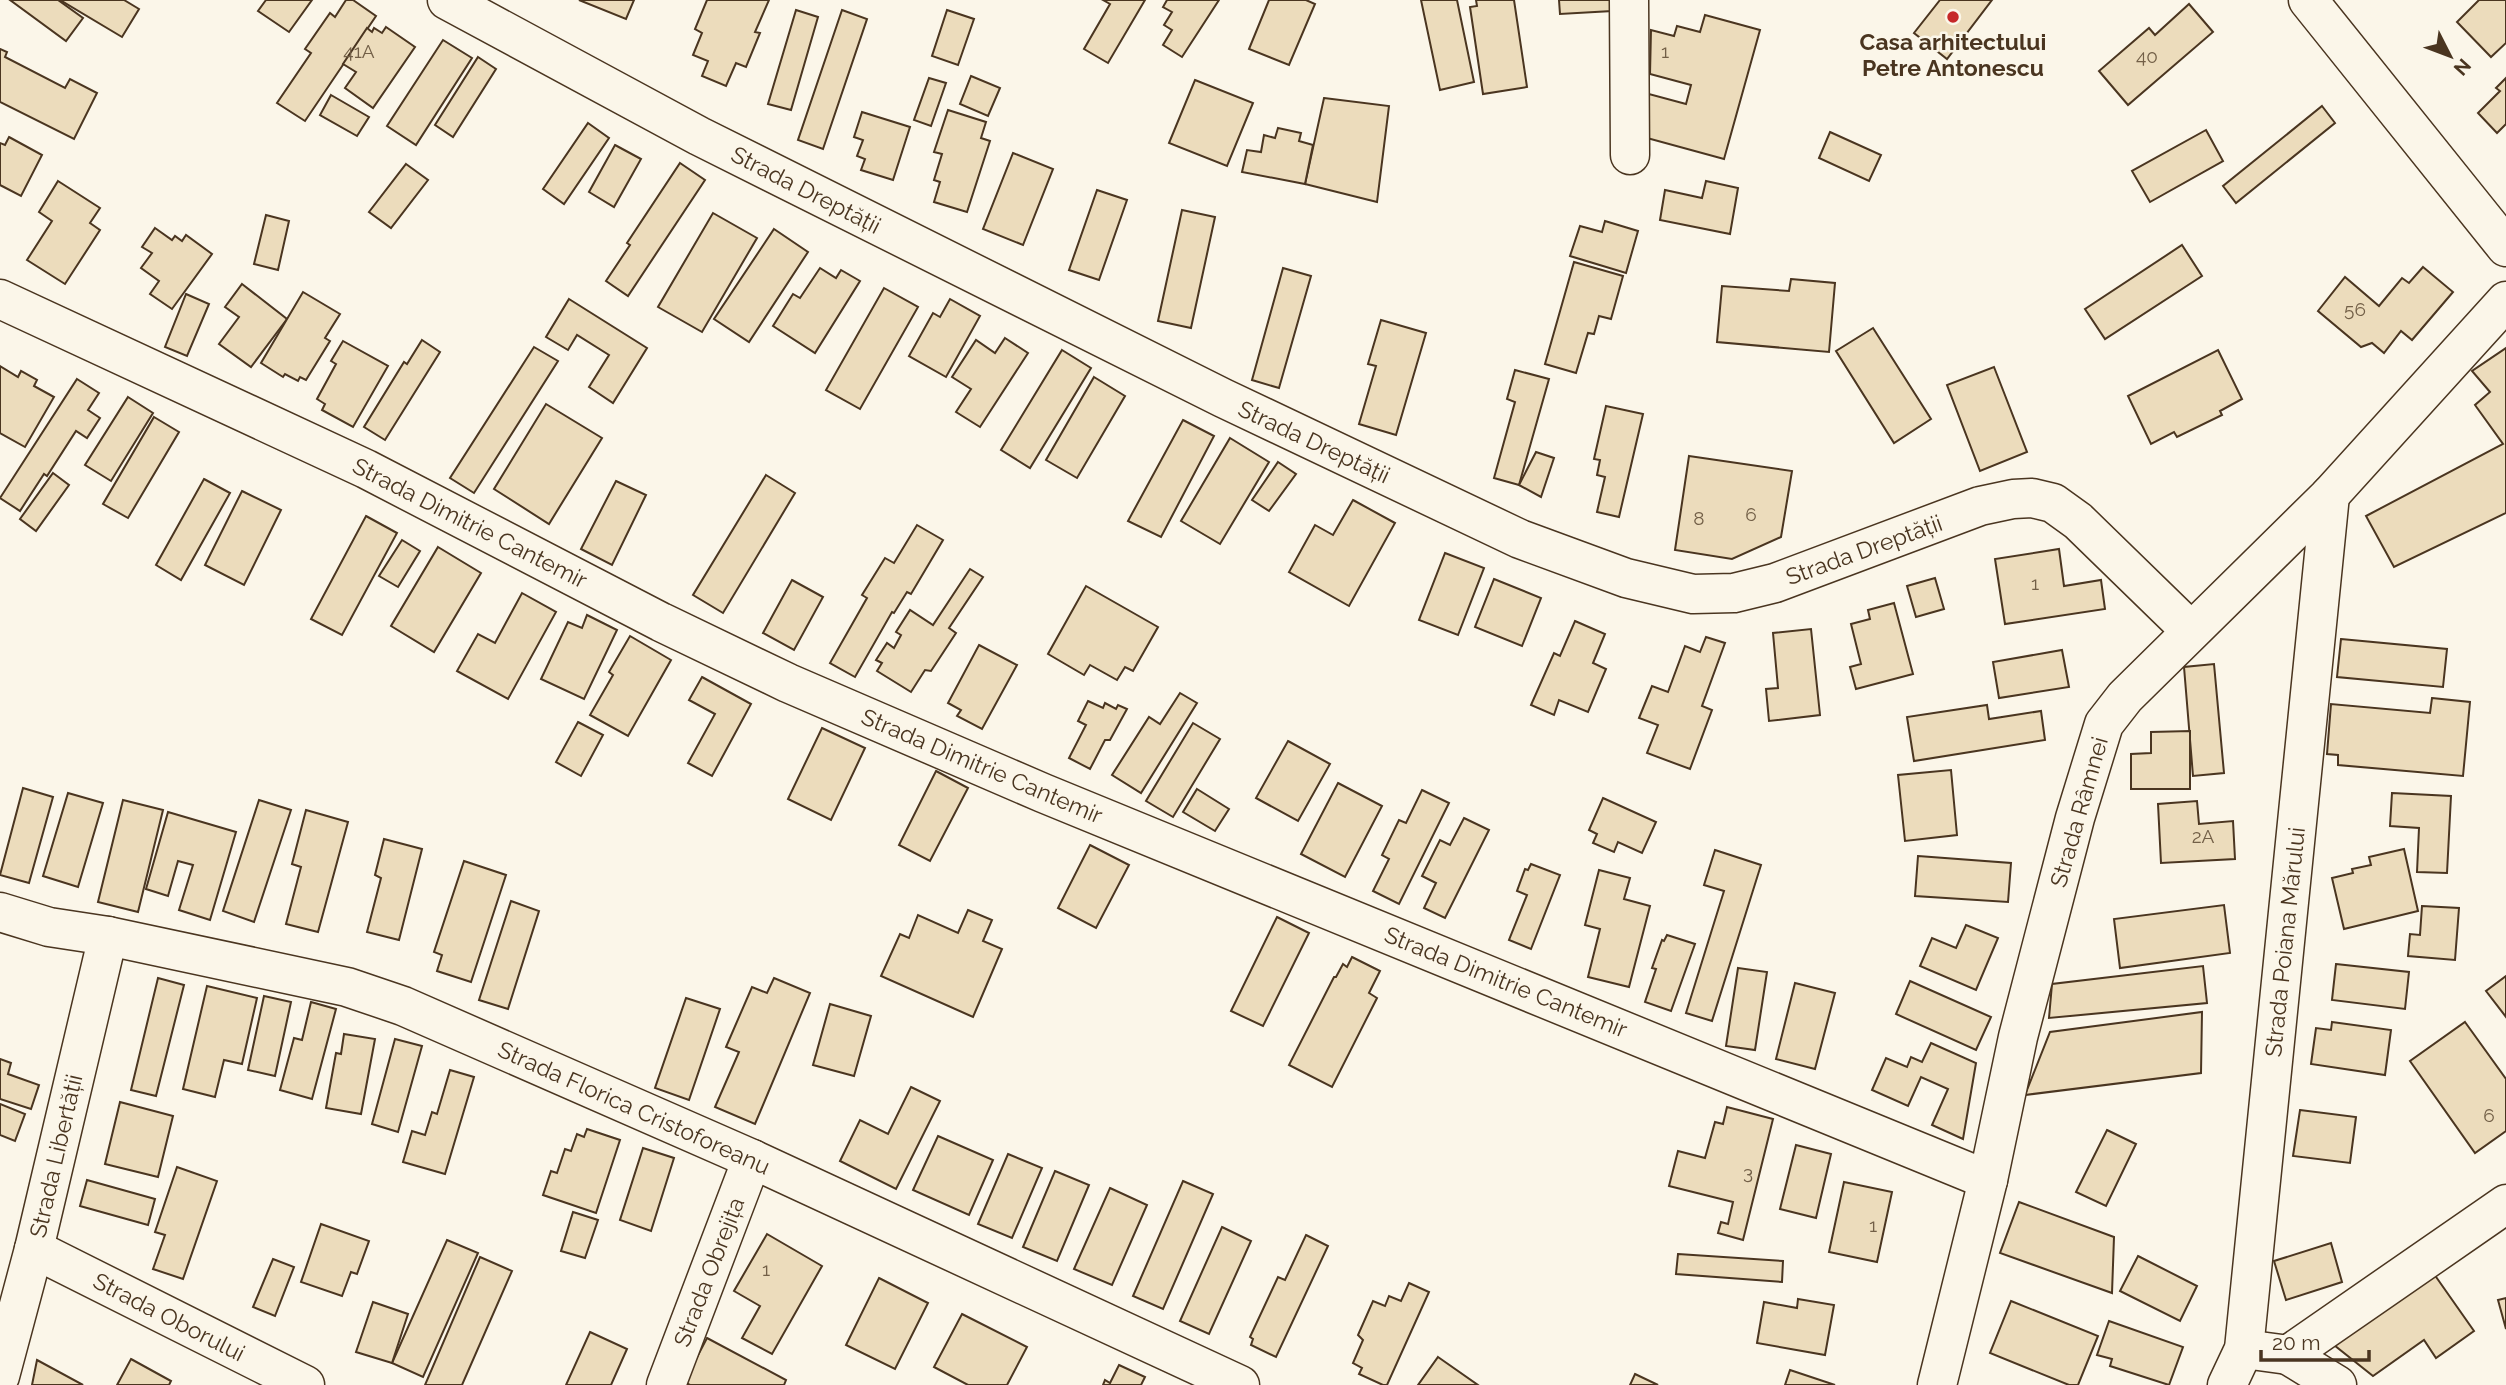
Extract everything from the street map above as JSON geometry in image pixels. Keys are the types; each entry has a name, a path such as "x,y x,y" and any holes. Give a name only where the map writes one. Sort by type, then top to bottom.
{"street":[{"name":"Strada Dreptății","path":"446,0 699,136 1223,398 1520,539 1626,578 1693,594 1734,593 1775,583 1980,506 2032,498 2053,503 2078,521 2191,631"},
{"path":"1629,0 1630,155"},
{"path":"2308,0 2506,247"},
{"name":"Strada Dimitrie Cantemir","path":"0,299 366,469 661,622 788,683 1043,793 1988,1180"},
{"name":"Strada Râmnei","path":"1937,1385 1988,1180 2022,1024 2075,818 2104,724 2125,697 2330,495 2506,301"},
{"name":"Strada Poiana Mărului","path":"2227,1385 2244,1349 2330,495"},
{"name":"Strada Florica Cristoforeanu","path":"0,912 49,927 108,936 347,987 403,1006 752,1159 1240,1385"},
{"name":"Strada Libertății","path":"0,1376 34,1249 108,936"},
{"name":"Strada Obrejița","path":"666,1385 752,1159"},
{"path":"2288,1355 2506,1204"},
{"name":"Strada Oborului","path":"34,1249 305,1385"},
{"path":"2244,1349 2288,1355 2337,1385"}],"building":[{"path":"10,0 58,0 83,18 66,41"},
{"path":"60,0 124,0 139,9 122,37"},
{"path":"266,0 312,0 289,32 258,11"},
{"path":"346,0 353,0 376,16 305,121 277,103 311,53 305,49 330,13 335,17"},
{"path":"579,0 634,0 626,19"},
{"path":"707,0 769,0 755,32 760,33 746,67 736,63 726,86 702,76 708,61 693,55 702,33 695,29"},
{"path":"1103,0 1145,0 1108,63 1084,49 1110,4"},
{"path":"1167,0 1219,0 1182,57 1163,45 1172,30 1164,25 1172,12 1163,7"},
{"path":"1269,0 1306,0 1315,4 1289,65 1249,49"},
{"path":"1421,0 1457,0 1474,82 1440,90"},
{"path":"1476,0 1514,0 1527,87 1483,94 1470,7 1477,6"},
{"path":"1559,0 1612,0 1612,11 1560,14"},
{"name":"Casa arhitectului Petre Antonescu","path":"1940,0 1992,0 1947,59 1914,33"},
{"path":"2479,0 2506,0 2506,43 2491,57 2457,22"},
{"path":"2189,4 2213,32 2128,105 2099,71 2149,28 2155,35"},
{"path":"796,10 818,17 791,110 768,104"},
{"path":"842,10 867,19 823,149 798,140"},
{"path":"947,10 974,19 958,65 932,56"},
{"path":"1705,15 1760,30 1724,159 1647,138 1649,94 1686,104 1691,85 1650,74 1651,30 1674,36 1677,26 1700,32"},
{"path":"386,27 415,47 373,108 345,88 356,72 343,64 367,28 372,32 374,28 382,33"},
{"path":"443,40 472,58 416,145 387,126"},
{"path":"0,49 7,52 5,57 65,88 70,79 97,93 74,139 0,102"},
{"path":"478,57 496,69 453,137 435,125"},
{"path":"971,76 1000,88 988,116 960,104"},
{"path":"929,78 946,83 931,126 914,120"},
{"path":"2506,78 2506,124 2497,133 2478,113 2500,91 2496,88"},
{"path":"1195,80 1253,103 1227,166 1169,143"},
{"path":"331,95 369,117 357,136 320,115"},
{"path":"1324,98 1389,106 1377,202 1305,184"},
{"path":"2322,106 2335,123 2236,203 2223,186"},
{"path":"948,110 986,122 981,138 990,141 967,212 934,202 940,182 934,180 942,154 934,152"},
{"path":"862,112 910,127 893,180 861,170 865,159 857,156 863,140 854,137"},
{"path":"588,123 609,138 564,204 543,189"},
{"path":"1278,128 1301,133 1299,141 1313,145 1305,184 1242,172 1247,150 1261,152 1264,135 1275,138"},
{"path":"2206,130 2223,161 2150,202 2132,171"},
{"path":"1830,132 1881,155 1869,181 1819,158"},
{"path":"9,137 42,155 21,196 0,185 0,143 5,145"},
{"path":"615,145 641,159 614,207 589,192"},
{"path":"1013,153 1053,169 1023,245 983,229"},
{"path":"680,163 705,180 628,296 606,281 630,245 627,243"},
{"path":"406,164 428,180 391,228 369,212"},
{"path":"58,181 100,208 90,223 100,230 65,284 27,260 52,221 39,212"},
{"path":"1706,181 1738,188 1730,234 1660,220 1665,190 1702,198"},
{"path":"1097,190 1127,200 1099,280 1069,270"},
{"path":"1182,210 1215,217 1191,328 1158,321"},
{"path":"713,213 757,238 702,332 658,307"},
{"path":"266,215 289,221 278,270 254,264"},
{"path":"1605,221 1638,231 1626,273 1570,256 1580,226 1602,232"},
{"path":"155,228 172,240 175,236 182,241 186,235 212,254 172,309 150,294 159,281 141,268 152,253 142,247"},
{"path":"774,229 808,252 749,342 714,319"},
{"path":"2182,245 2202,276 2105,339 2085,309"},
{"path":"1574,262 1623,276 1611,319 1599,316 1594,334 1588,333 1576,373 1545,364"},
{"path":"2423,267 2453,292 2412,340 2401,331 2384,353 2372,343 2361,347 2318,311 2345,277 2379,306 2402,278 2409,283"},
{"path":"820,268 836,278 841,270 860,281 815,353 773,326 793,294 800,298"},
{"path":"1283,268 1311,276 1279,388 1252,380"},
{"path":"1791,279 1835,283 1829,352 1717,342 1722,286 1789,291"},
{"path":"242,284 287,319 251,367 219,344 239,317 225,307"},
{"path":"884,288 918,307 860,409 826,390"},
{"path":"303,292 340,314 325,338 330,341 306,380 300,377 298,381 285,374 283,377 261,363"},
{"path":"186,294 209,304 187,356 165,347"},
{"path":"569,299 647,348 613,403 589,387 609,355 577,335 568,350 546,337"},
{"path":"950,299 980,316 946,377 909,356 933,313 940,317"},
{"path":"1381,320 1426,333 1396,435 1359,424 1376,366 1368,364"},
{"path":"1873,328 1931,419 1894,443 1836,351"},
{"path":"1005,338 1028,353 980,427 956,412 971,389 952,377 976,340 995,353"},
{"path":"422,340 440,352 385,440 364,427 404,362 407,364"},
{"path":"343,341 388,366 353,427 322,410 325,404 317,399 336,364 331,361"},
{"path":"534,347 558,361 474,493 450,478"},
{"path":"2506,348 2506,513 2394,567 2366,516 2503,444 2475,405 2490,392 2472,371"},
{"path":"1062,350 1091,368 1030,468 1001,450"},
{"path":"2218,350 2242,399 2220,411 2222,415 2177,437 2174,432 2151,444 2128,396"},
{"path":"0,366 18,377 21,371 37,380 34,386 54,397 25,447 0,433"},
{"path":"1994,367 2027,452 1980,471 1947,385"},
{"path":"1515,370 1549,379 1519,485 1494,478 1515,402 1507,399"},
{"path":"1094,377 1125,396 1077,478 1046,460"},
{"path":"77,379 99,393 88,410 100,418 87,438 76,431 20,511 0,498"},
{"path":"128,397 153,413 111,481 85,465"},
{"path":"546,404 602,438 549,524 494,489"},
{"path":"1606,406 1643,414 1619,517 1597,512 1605,477 1597,475 1600,460 1594,459"},
{"path":"154,417 179,432 128,518 103,504"},
{"path":"1183,420 1214,436 1161,537 1128,521"},
{"path":"1230,438 1269,462 1220,544 1181,521"},
{"path":"1536,452 1554,458 1541,497 1519,485"},
{"path":"1689,456 1792,471 1781,537 1732,559 1675,550"},
{"path":"1278,462 1296,474 1269,511 1252,500"},
{"path":"53,473 69,485 36,531 20,519"},
{"path":"766,475 795,493 723,613 693,595"},
{"path":"204,479 230,493 181,580 156,565"},
{"path":"616,481 646,495 612,565 581,549"},
{"path":"242,491 281,510 244,585 205,565"},
{"path":"1353,500 1395,523 1349,606 1289,572 1315,525 1333,535"},
{"path":"366,516 397,533 342,635 311,619"},
{"path":"917,525 943,540 911,594 907,592 894,613 892,612 855,677 830,663 867,598 862,595 885,558 894,563"},
{"path":"402,540 420,551 398,587 379,576"},
{"path":"438,547 481,573 434,652 391,626"},
{"path":"2059,549 2064,586 2101,580 2105,609 2005,624 1995,559"},
{"path":"1445,553 1484,568 1458,635 1419,620"},
{"path":"970,569 983,577 949,628 956,633 931,671 925,670 911,692 877,671 882,663 876,660 887,643 894,648 901,635 896,632 910,610 933,625"},
{"path":"1935,578 1944,609 1916,617 1907,586"},
{"path":"1494,579 1541,598 1522,646 1475,627"},
{"path":"792,580 823,597 794,650 763,633"},
{"path":"1086,586 1158,627 1133,671 1125,667 1117,680 1090,665 1084,675 1048,654"},
{"path":"522,593 556,612 508,699 457,671 478,634 495,643"},
{"path":"1894,603 1913,674 1856,689 1850,667 1861,664 1851,624 1870,619 1868,610"},
{"path":"587,615 617,630 584,699 541,679 568,622 582,628"},
{"path":"1575,621 1605,634 1593,663 1606,669 1588,712 1559,700 1554,715 1531,705 1554,653 1560,656"},
{"path":"1811,629 1820,715 1769,721 1766,689 1778,688 1773,633"},
{"path":"630,636 671,660 628,736 590,715 613,675 609,672"},
{"path":"1706,637 1725,643 1702,706 1712,710 1690,769 1647,753 1658,725 1639,718 1652,686 1668,692 1685,646 1700,652"},
{"path":"2341,639 2447,649 2443,687 2337,677"},
{"path":"979,645 1017,665 982,729 957,716 961,710 948,703"},
{"path":"2062,650 2069,687 1999,698 1993,662"},
{"path":"2214,664 2224,773 2193,776 2184,667"},
{"path":"702,677 751,704 712,776 688,763 715,714 689,700"},
{"path":"1180,693 1197,703 1141,793 1112,775 1149,717 1160,724"},
{"path":"2432,698 2470,702 2463,776 2338,765 2338,755 2327,754 2331,704 2430,713"},
{"path":"1088,701 1103,708 1105,703 1116,709 1118,705 1127,709 1110,740 1105,740 1090,769 1069,758 1086,725 1078,721"},
{"path":"1987,705 1989,719 2041,711 2045,740 1914,761 1907,717"},
{"path":"578,722 603,735 581,776 556,762"},
{"path":"1193,723 1220,739 1173,817 1146,801"},
{"path":"822,728 865,748 831,820 788,799"},
{"path":"2190,731 2190,789 2131,789 2131,754 2151,753 2151,732"},
{"path":"1288,741 1330,764 1298,821 1256,798"},
{"path":"1951,770 1957,835 1905,841 1898,775"},
{"path":"936,771 968,788 930,861 899,845"},
{"path":"1338,783 1382,806 1345,877 1301,854"},
{"path":"23,788 53,797 29,883 0,875"},
{"path":"1197,789 1229,809 1215,831 1183,812"},
{"path":"1422,790 1449,803 1399,904 1373,891 1389,859 1382,855 1399,820 1406,823"},
{"path":"68,793 103,803 78,887 43,876"},
{"path":"2392,793 2451,796 2447,873 2417,872 2419,828 2390,826"},
{"path":"1603,798 1656,822 1642,853 1618,842 1614,852 1593,843 1597,834 1589,830"},
{"path":"123,800 163,810 138,912 98,902"},
{"path":"259,800 291,810 254,922 223,911"},
{"path":"2197,801 2199,824 2233,821 2235,859 2161,863 2158,804"},
{"path":"306,810 348,822 318,932 286,924 301,867 292,864"},
{"path":"168,812 236,832 210,920 179,910 193,865 178,861 168,896 146,889"},
{"path":"1464,818 1489,830 1445,918 1424,908 1436,883 1422,876 1440,840 1450,845"},
{"path":"384,839 422,849 399,940 367,932 381,878 375,875"},
{"path":"1090,845 1129,865 1096,928 1058,908"},
{"path":"2404,849 2418,911 2344,929 2332,878 2353,873 2352,869 2371,865 2369,857"},
{"path":"1715,850 1761,865 1712,1021 1686,1013 1724,891 1704,885"},
{"path":"1918,856 2011,863 2008,902 1915,896"},
{"path":"464,861 506,875 471,982 437,971 442,955 434,952"},
{"path":"1531,864 1560,875 1531,949 1509,940 1527,895 1517,891 1525,869 1528,870"},
{"path":"1599,870 1630,878 1624,899 1650,906 1629,987 1588,977 1600,929 1585,925"},
{"path":"511,901 539,911 508,1009 479,1000"},
{"path":"2224,905 2230,953 2120,968 2114,919"},
{"path":"2422,906 2459,908 2455,960 2408,956 2410,934 2420,935"},
{"path":"968,910 992,920 983,941 1002,949 973,1017 881,976 900,934 909,938 918,915 958,933"},
{"path":"1277,917 1309,933 1263,1026 1231,1011"},
{"path":"1966,925 1998,938 1976,990 1920,966 1932,938 1956,948"},
{"path":"1667,935 1695,944 1671,1011 1645,1002 1656,969 1652,968 1662,940 1664,941"},
{"path":"1352,957 1380,971 1369,993 1377,998 1332,1087 1289,1065 1334,977 1343,964 1347,967"},
{"path":"2336,964 2409,972 2405,1009 2332,1000"},
{"path":"2203,966 2207,1003 2049,1018 2052,984"},
{"path":"1738,968 1767,972 1755,1050 1726,1046"},
{"path":"2506,976 2506,1017 2486,991"},
{"path":"158,978 184,985 156,1096 131,1090"},
{"path":"774,978 810,993 755,1124 715,1107 739,1052 726,1047 752,987 767,993"},
{"path":"1910,981 1991,1017 1976,1050 1896,1014"},
{"path":"1795,983 1835,993 1815,1069 1776,1059"},
{"path":"207,986 257,998 242,1064 224,1060 215,1097 183,1089"},
{"path":"264,996 291,1002 275,1076 248,1070"},
{"path":"686,998 720,1009 689,1100 655,1088"},
{"path":"311,1002 336,1009 312,1099 280,1090 294,1038 302,1040"},
{"path":"830,1004 871,1016 854,1076 813,1065"},
{"path":"2202,1012 2201,1073 2025,1095 2050,1032"},
{"path":"2332,1022 2391,1030 2385,1075 2311,1064 2316,1028 2331,1030"},
{"path":"2465,1022 2506,1079 2506,1131 2475,1153 2410,1061"},
{"path":"344,1034 375,1039 361,1114 326,1108 336,1053 341,1054"},
{"path":"395,1039 422,1046 398,1132 372,1124"},
{"path":"1931,1043 1976,1063 1963,1139 1932,1125 1948,1089 1921,1077 1908,1106 1872,1090 1886,1058 1907,1067 1911,1057 1922,1062"},
{"path":"0,1059 11,1063 8,1074 39,1085 31,1109 0,1099"},
{"path":"450,1070 474,1077 445,1174 403,1162 412,1131 425,1135 432,1112 437,1114"},
{"path":"911,1087 940,1101 896,1189 840,1161 860,1120 888,1134"},
{"path":"120,1102 173,1116 158,1177 105,1164"},
{"path":"0,1104 25,1114 15,1141 0,1135"},
{"path":"1727,1107 1773,1119 1743,1240 1718,1233 1721,1222 1728,1224 1733,1202 1669,1186 1678,1151 1705,1158 1715,1122 1723,1124"},
{"path":"2300,1110 2356,1117 2350,1163 2293,1156"},
{"path":"587,1129 620,1140 596,1213 543,1195 551,1171 557,1173 565,1149 571,1151 577,1134 584,1137"},
{"path":"2107,1130 2136,1144 2106,1206 2076,1192"},
{"path":"938,1136 993,1160 969,1215 913,1190"},
{"path":"1796,1145 1831,1154 1816,1218 1780,1209"},
{"path":"643,1148 674,1158 651,1231 620,1220"},
{"path":"1008,1154 1042,1168 1012,1238 978,1224"},
{"path":"177,1167 217,1181 183,1279 153,1269 165,1235 155,1232"},
{"path":"1055,1171 1089,1185 1057,1261 1023,1247"},
{"path":"87,1180 155,1199 148,1225 80,1206"},
{"path":"1183,1181 1213,1194 1163,1309 1133,1296"},
{"path":"1844,1182 1892,1192 1877,1262 1829,1252"},
{"path":"1110,1188 1147,1205 1112,1285 1074,1269"},
{"path":"2019,1202 2114,1237 2112,1293 2000,1253"},
{"path":"573,1212 598,1220 585,1258 561,1251"},
{"path":"321,1224 369,1241 357,1274 351,1272 342,1296 301,1282"},
{"path":"1222,1227 1251,1241 1209,1334 1180,1321"},
{"path":"767,1234 822,1266 772,1354 742,1338 760,1306 734,1291"},
{"path":"1306,1235 1328,1246 1276,1357 1251,1345 1253,1339 1250,1337 1278,1277 1285,1280"},
{"path":"447,1240 478,1253 423,1377 392,1363"},
{"path":"2331,1243 2342,1282 2286,1300 2274,1261"},
{"path":"1678,1254 1783,1261 1782,1282 1676,1274"},
{"path":"2138,1256 2197,1286 2180,1321 2120,1291"},
{"path":"480,1257 512,1271 462,1385 425,1385"},
{"path":"273,1259 294,1267 275,1316 253,1307"},
{"path":"2434,1274 2474,1331 2436,1358 2424,1340 2373,1376 2334,1345"},
{"path":"879,1278 928,1303 895,1369 846,1345"},
{"path":"1409,1283 1429,1292 1387,1385 1383,1385 1359,1374 1362,1368 1353,1363 1363,1340 1358,1335 1373,1301 1385,1306 1389,1296 1401,1301"},
{"path":"2506,1298 2506,1329 2498,1300"},
{"path":"1798,1299 1834,1305 1825,1355 1757,1343 1764,1302 1797,1308"},
{"path":"2011,1301 2098,1336 2078,1385 2069,1385 1990,1353"},
{"path":"373,1302 408,1314 392,1363 356,1352"},
{"path":"962,1314 1027,1347 1007,1385 968,1385 934,1367"},
{"path":"2109,1321 2183,1347 2169,1385 2110,1366 2112,1359 2097,1355"},
{"path":"590,1332 627,1349 611,1385 566,1385"},
{"path":"707,1338 786,1380 784,1385 690,1385 684,1382"},
{"path":"1438,1357 1478,1385 1418,1385"},
{"path":"131,1359 171,1381 169,1385 117,1385"},
{"path":"37,1360 83,1385 32,1385"},
{"path":"1119,1365 1145,1377 1141,1385 1103,1385 1105,1380 1110,1383"},
{"path":"1790,1370 1835,1385 1785,1385"},
{"path":"1635,1374 1658,1385 1630,1385"}],"place":[{"name":"Casa arhitectului Petre Antonescu","path":"1953,17"}]}
